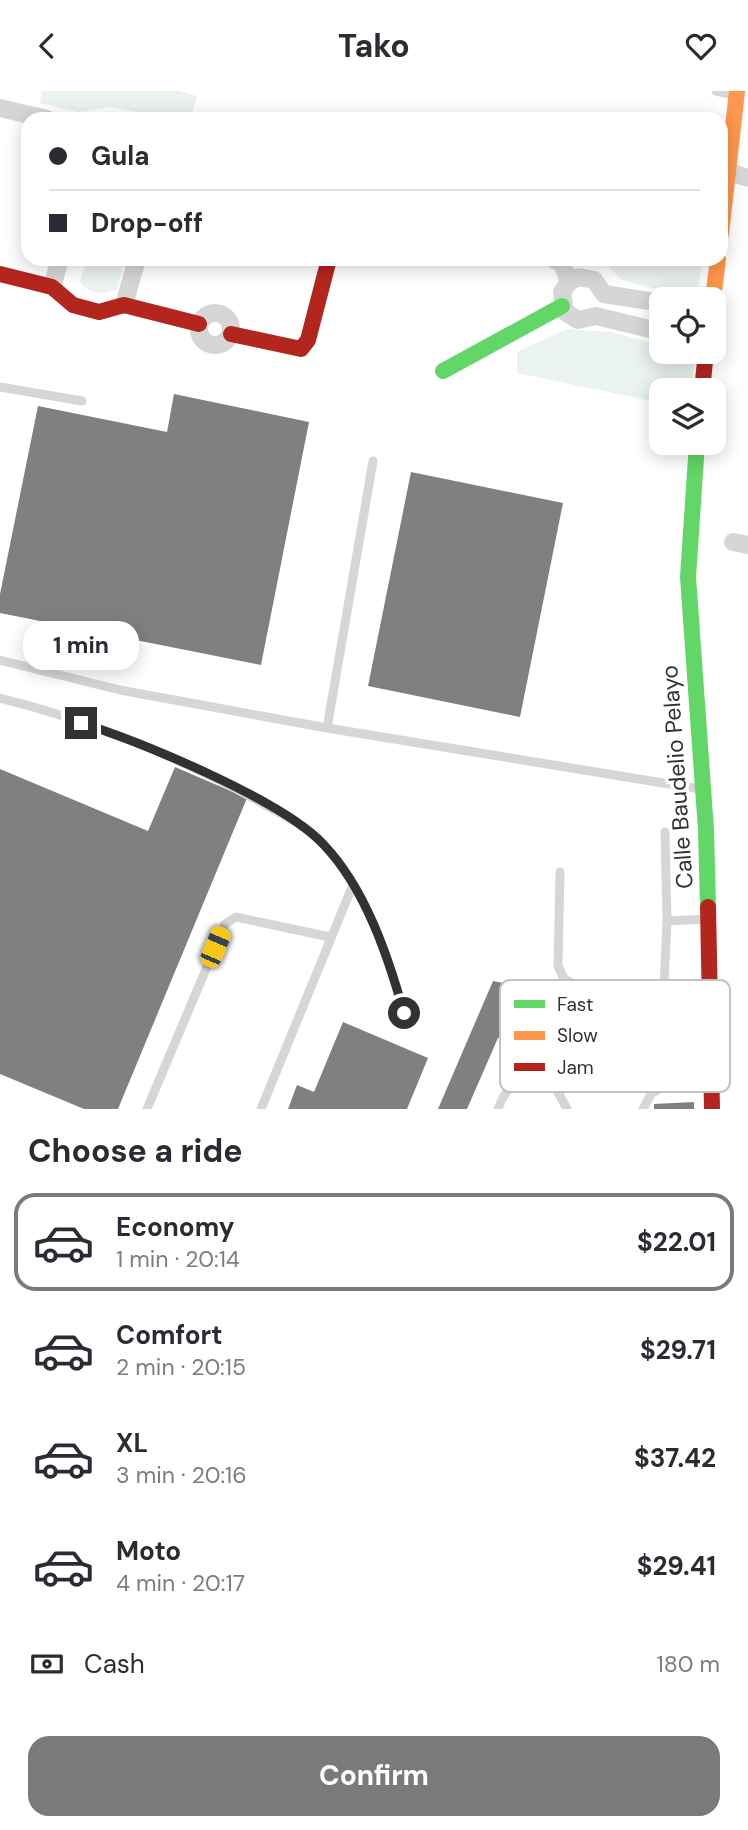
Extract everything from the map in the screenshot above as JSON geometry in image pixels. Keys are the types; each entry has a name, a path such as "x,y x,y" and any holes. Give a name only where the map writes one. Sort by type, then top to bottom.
{"street":[{"path":"728,180 737,93"},
{"path":"0,108 21,113"},
{"path":"729,172 748,178"},
{"path":"52,287 58,266"},
{"path":"124,305 135,266"},
{"path":"0,274 52,287 73,306 99,312 124,305 199,324 200,337 209,345 224,343 231,334 294,350 301,349 308,340 327,266"},
{"path":"560,266 569,282"},
{"path":"714,287 717,266"},
{"path":"596,316 602,309 604,294 594,280 579,277 569,282 562,292 562,306 565,312 578,320 596,316 649,330"},
{"path":"604,294 649,301"},
{"path":"443,372 562,306"},
{"name":"Calle Baudelio Pelayo","path":"696,455 688,533 688,577 703,789 710,980"}],"lane":[{"path":"716,91 737,93"},
{"path":"0,387 82,401"},
{"path":"327,728 373,461"},
{"path":"0,660 121,690 327,728 703,789"},
{"path":"0,698 104,730 230,785 304,827 339,863 352,887 390,962 404,1013"},
{"path":"664,980 667,921 665,832"},
{"path":"560,872 558,967 566,980"},
{"path":"261,1109 352,887"},
{"path":"147,1109 228,921 236,917 330,937"},
{"path":"667,921 709,919"},
{"path":"498,1109 507,1092"},
{"path":"558,1092 567,1109"},
{"path":"643,1109 654,1092"},
{"path":"502,1099 507,1109"}],"shaded area":[{"path":"42,91 179,91 197,96 193,112 137,112 111,107 78,112 40,103"},
{"path":"85,266 123,266 117,289 97,293 80,282"},
{"path":"607,266 702,266 698,287 649,287 622,280"},
{"path":"567,329 610,332 649,342 649,364 694,364 692,378 649,378 649,400 517,373 517,352"}],"building":[{"path":"174,394 309,422 261,665 0,613 0,594 38,406 167,432"},
{"path":"411,472 563,503 520,717 368,686"},
{"path":"175,767 247,798 118,1109 84,1109 0,1074 0,769 148,831"},
{"path":"493,981 500,982 500,1038 467,1109 438,1109"},
{"path":"343,1022 428,1058 407,1109 288,1109 297,1085 314,1092"},
{"path":"694,1102 694,1109 654,1109 654,1104"}],"traffic: fast":[{"path":"443,371 562,306"},
{"path":"696,455 688,577 706,830 708,907"}],"traffic: slow":[{"path":"728,171 737,91"},
{"path":"714,287 717,266"}],"traffic: jam":[{"path":"231,334 301,349 308,340 327,266"},
{"path":"0,274 52,287 73,305 99,312 124,305 199,324"},
{"path":"703,378 705,364"},
{"path":"708,907 709,980"},
{"path":"712,1092 712,1109"}],"route":[{"path":"81,723 104,730 230,785 304,827 323,843 339,863 368,915 390,962 404,1013"}]}
